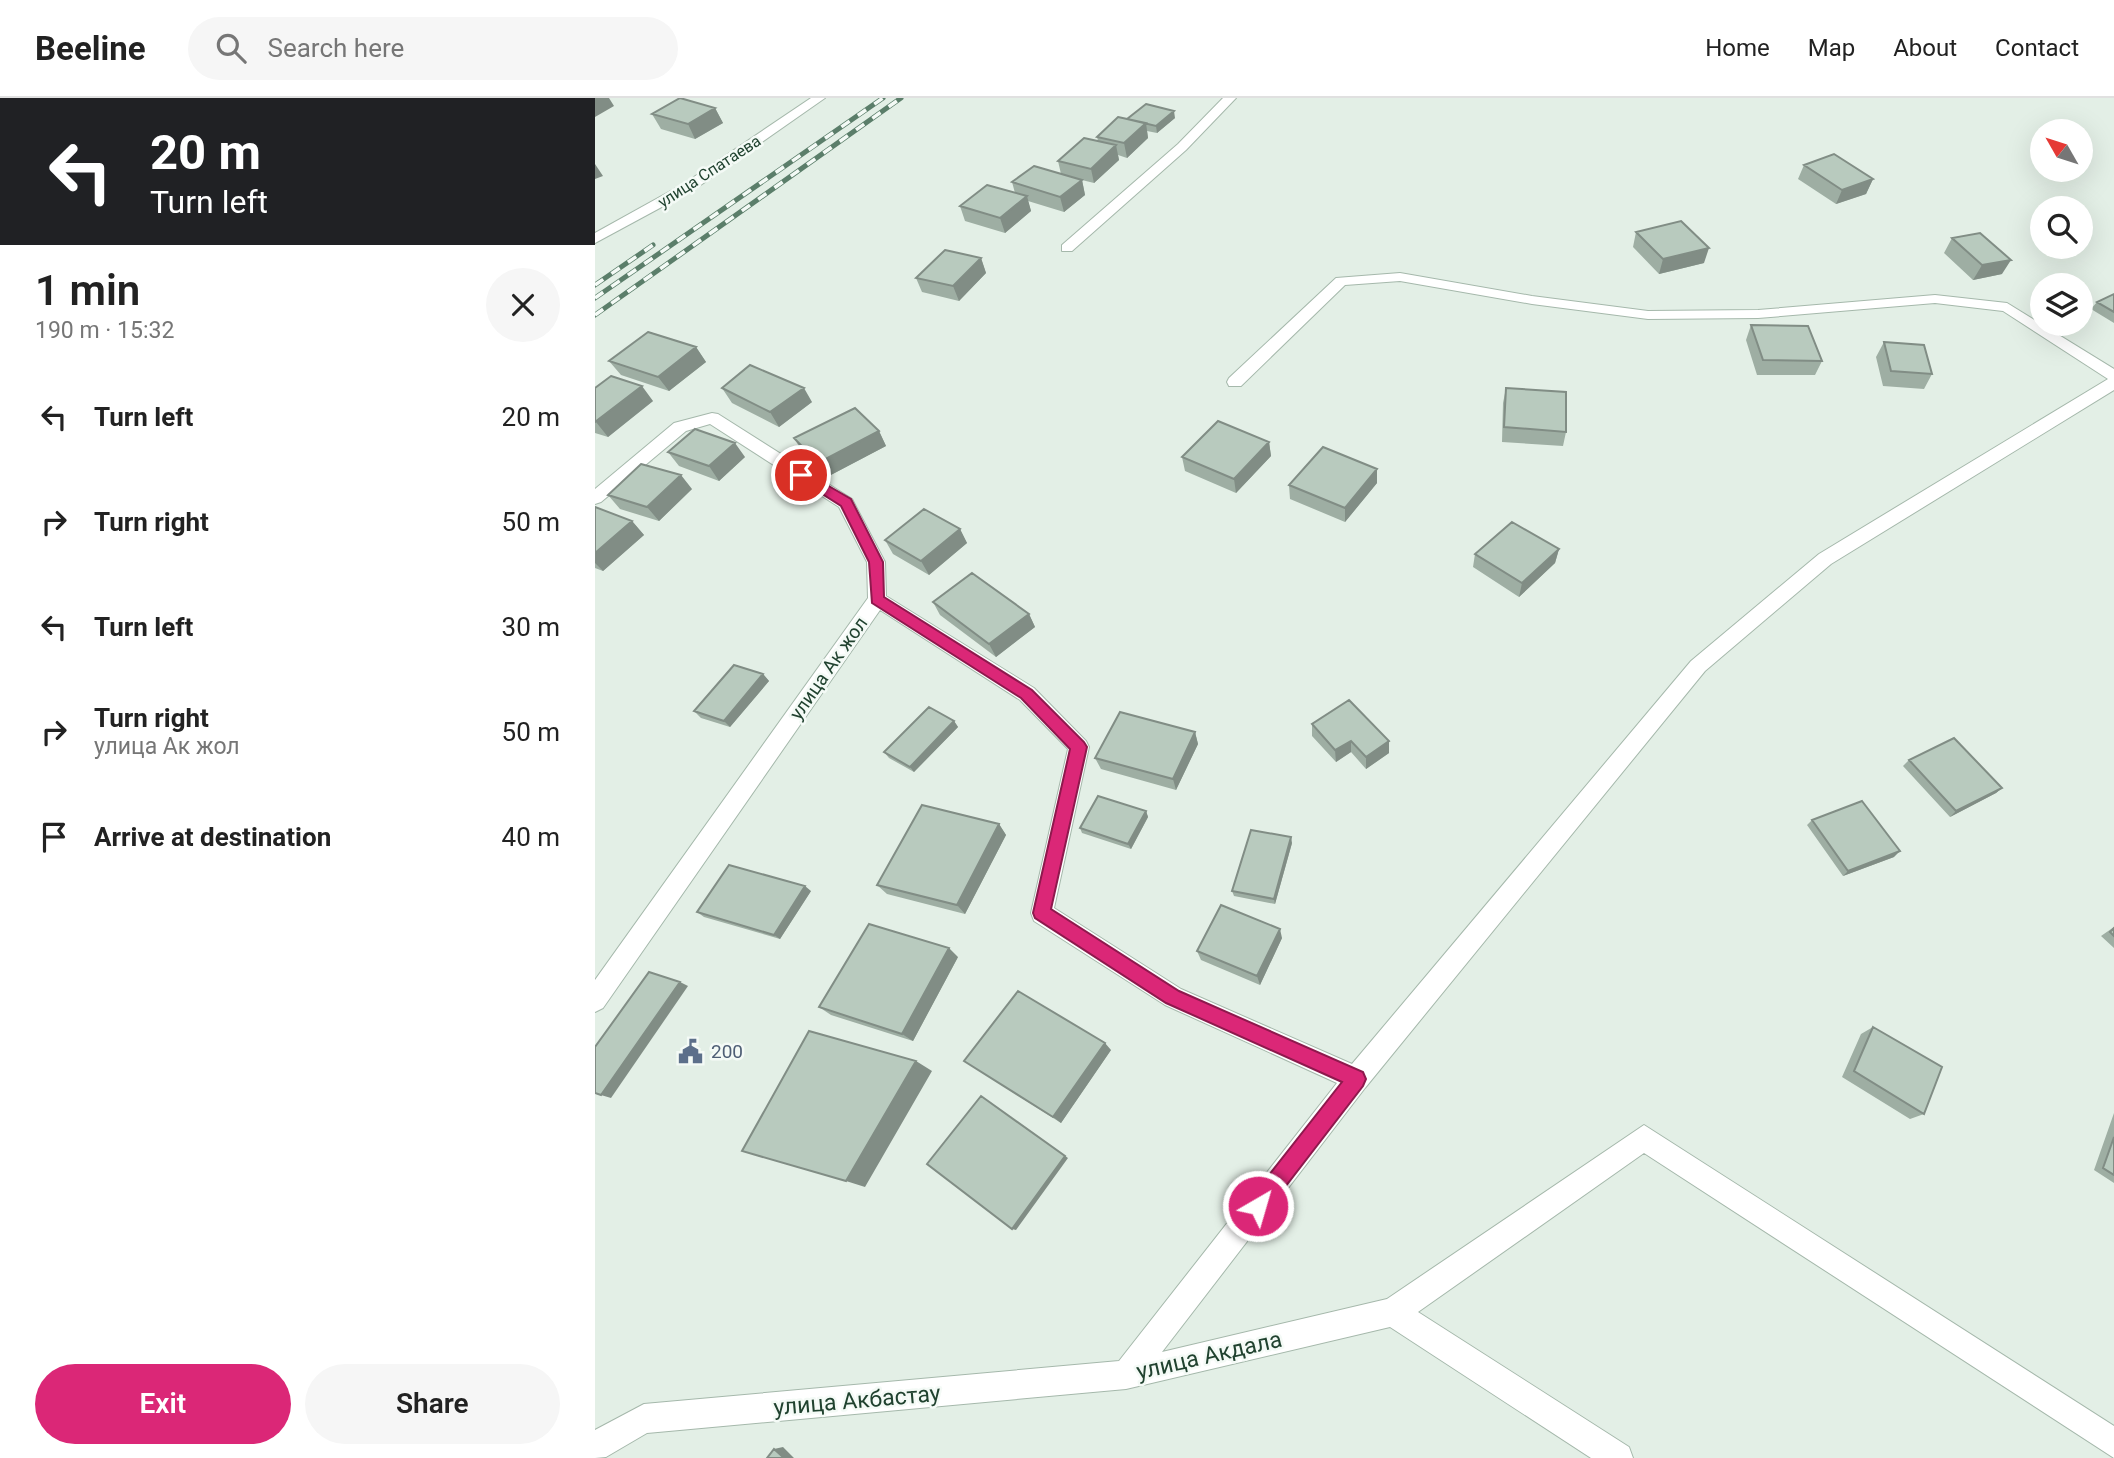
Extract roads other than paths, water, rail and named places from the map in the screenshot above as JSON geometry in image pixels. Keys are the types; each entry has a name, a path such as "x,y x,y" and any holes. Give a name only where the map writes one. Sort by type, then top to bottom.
{"street":[{"name":"улица Спатаева","path":"595,239 690,186 819,98"},
{"path":"1067,248 1182,147 1230,98"},
{"path":"1235,382 1341,281 1400,277 1532,300 1648,315 1758,314 1935,299 2007,307 2114,376"},
{"name":"улица Акдала","path":"1126,1375 1356,1079 1698,666 1825,559 2114,383"},
{"name":"улица Ак жол","path":"595,498 680,427 712,418 846,503 876,562 877,599 595,1000"},
{"path":"877,599 1027,694 1079,747 1042,913 1173,997 1356,1079"},
{"path":"1618,1458 1393,1312 1644,1138 2114,1443"},
{"name":"улица Акдала","path":"1126,1375 1393,1312"},
{"name":"улица Акбастау","path":"595,1446 644,1419 1126,1375"}],"railway":[{"path":"595,298 883,98"},
{"path":"595,315 901,98"},
{"path":"595,285 653,245"}],"place":[{"name":"200","path":"691,1051"}]}
